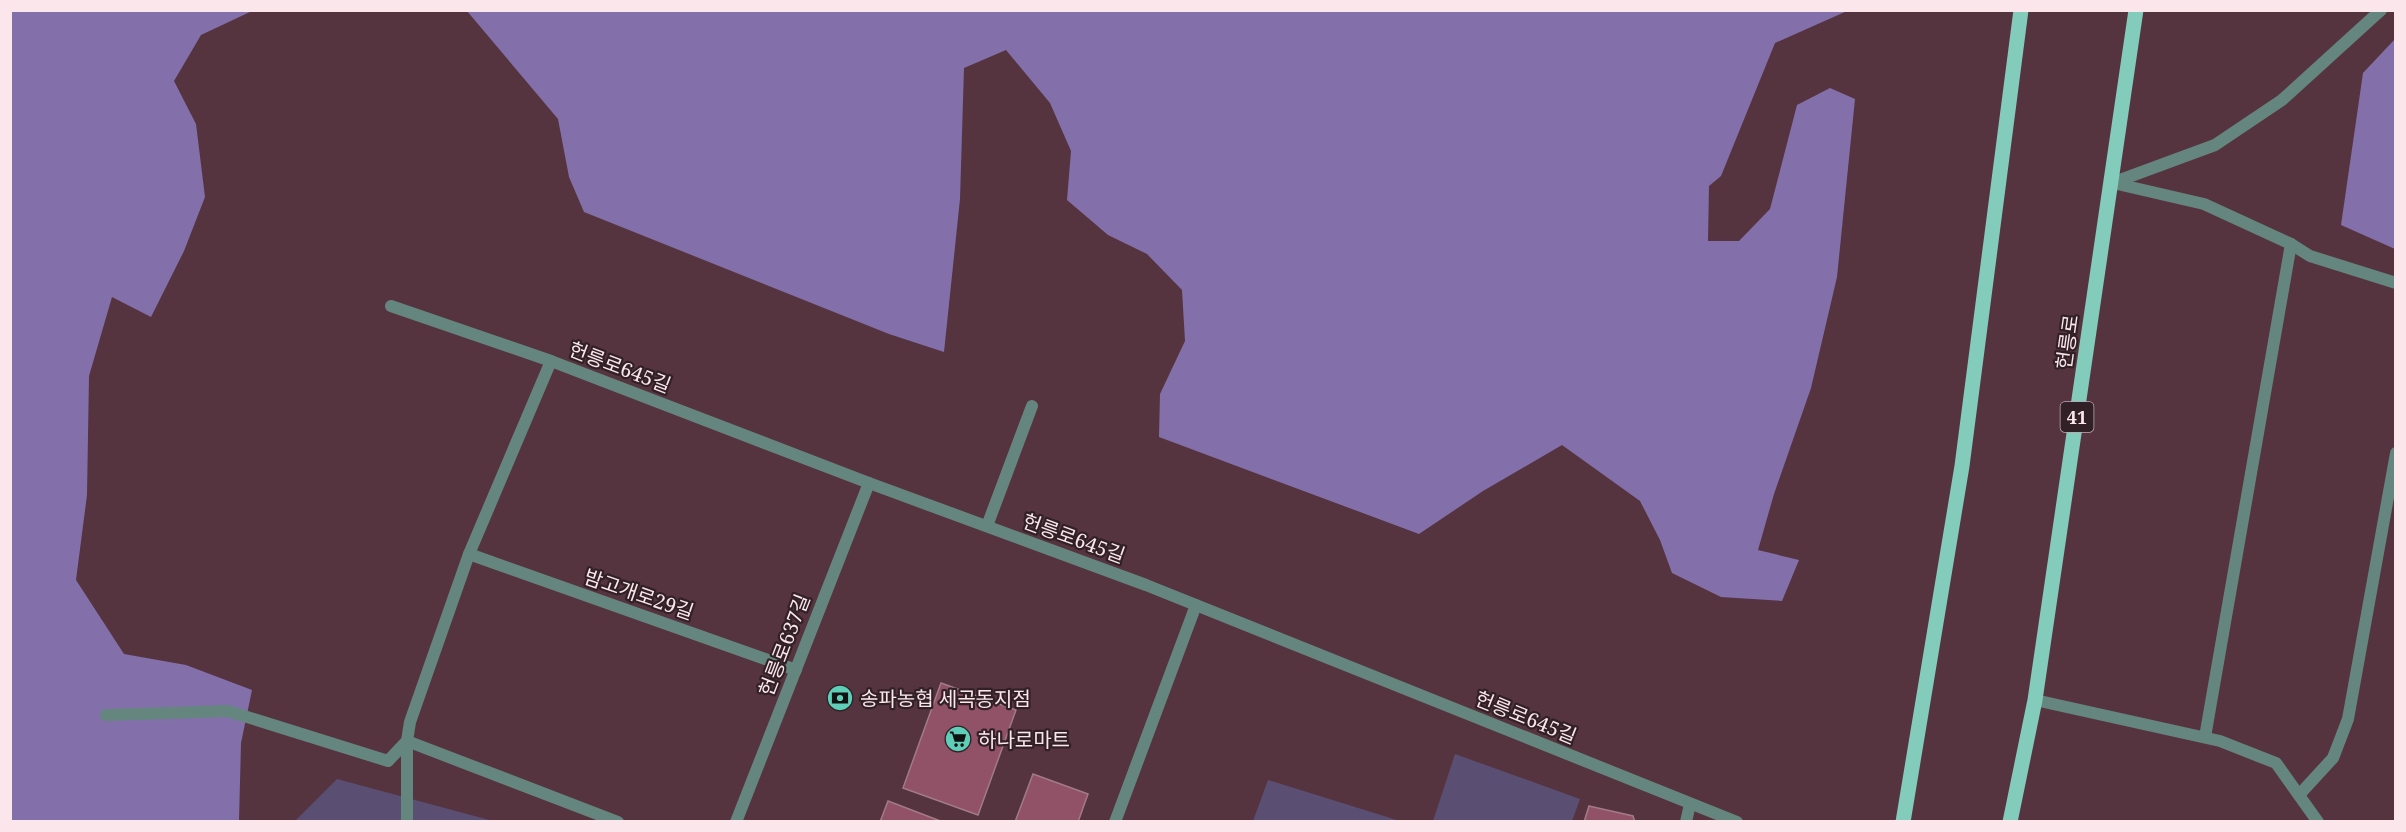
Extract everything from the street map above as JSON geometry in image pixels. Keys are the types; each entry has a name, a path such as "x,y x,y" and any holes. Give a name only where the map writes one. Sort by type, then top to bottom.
{"main road":[{"path":"1903,822 1962,466 2021,10"},
{"name":"헌릉로","path":"2010,822 2035,700 2136,10"}],"street":[{"path":"2112,183 2215,146 2282,100 2381,10"},
{"path":"2112,183 2204,204 2290,244 2310,256 2396,283"},
{"path":"2205,737 2290,244"},
{"name":"헌릉로645길","path":"391,306 551,361 868,483 1196,605 1737,822"},
{"path":"406,822 407,741 410,723 470,554 551,361"},
{"path":"987,526 1032,406"},
{"path":"2299,795 2333,758 2348,719 2396,453"},
{"name":"헌릉로637길","path":"736,822 868,483"},
{"name":"밤고개로29길","path":"470,554 796,670"},
{"path":"1115,822 1196,605"},
{"path":"2035,700 2205,737 2276,763 2318,822"},
{"path":"106,715 228,711 388,761 407,741"},
{"path":"407,741 618,822"},
{"path":"1686,822 1690,804"}],"shaded area":[{"path":"10,11 252,11 201,35 174,81 196,124 205,197 184,251 151,317 112,297 89,376 87,495 76,580 124,654 186,665 252,690 241,743 239,821 11,821"},
{"path":"467,11 1847,11 1775,43 1721,176 1709,186 1708,241 1739,241 1770,209 1797,105 1830,88 1855,99 1837,277 1811,388 1774,494 1758,550 1799,560 1782,601 1721,597 1672,573 1660,540 1640,501 1562,445 1483,491 1419,534 1159,437 1160,394 1185,341 1182,290 1147,254 1108,235 1067,200 1071,151 1050,103 1006,50 964,68 960,199 944,352 889,334 584,212 569,177 558,119"},
{"path":"2395,39 2395,249 2341,225 2363,73"},
{"path":"1455,754 1580,799 1572,821 1433,821"},
{"path":"337,779 493,821 294,822"},
{"path":"1268,780 1400,821 1253,821"}],"building":[{"path":"941,683 1016,710 978,815 903,788"},
{"path":"1033,774 1088,794 1078,822 1015,822"},
{"path":"888,801 943,822 880,822"},
{"path":"1589,806 1633,816 1635,822 1584,822"}],"place":[{"name":"송파농협 세곡동지점","path":"840,698"},
{"name":"하나로마트","path":"958,739"}]}
